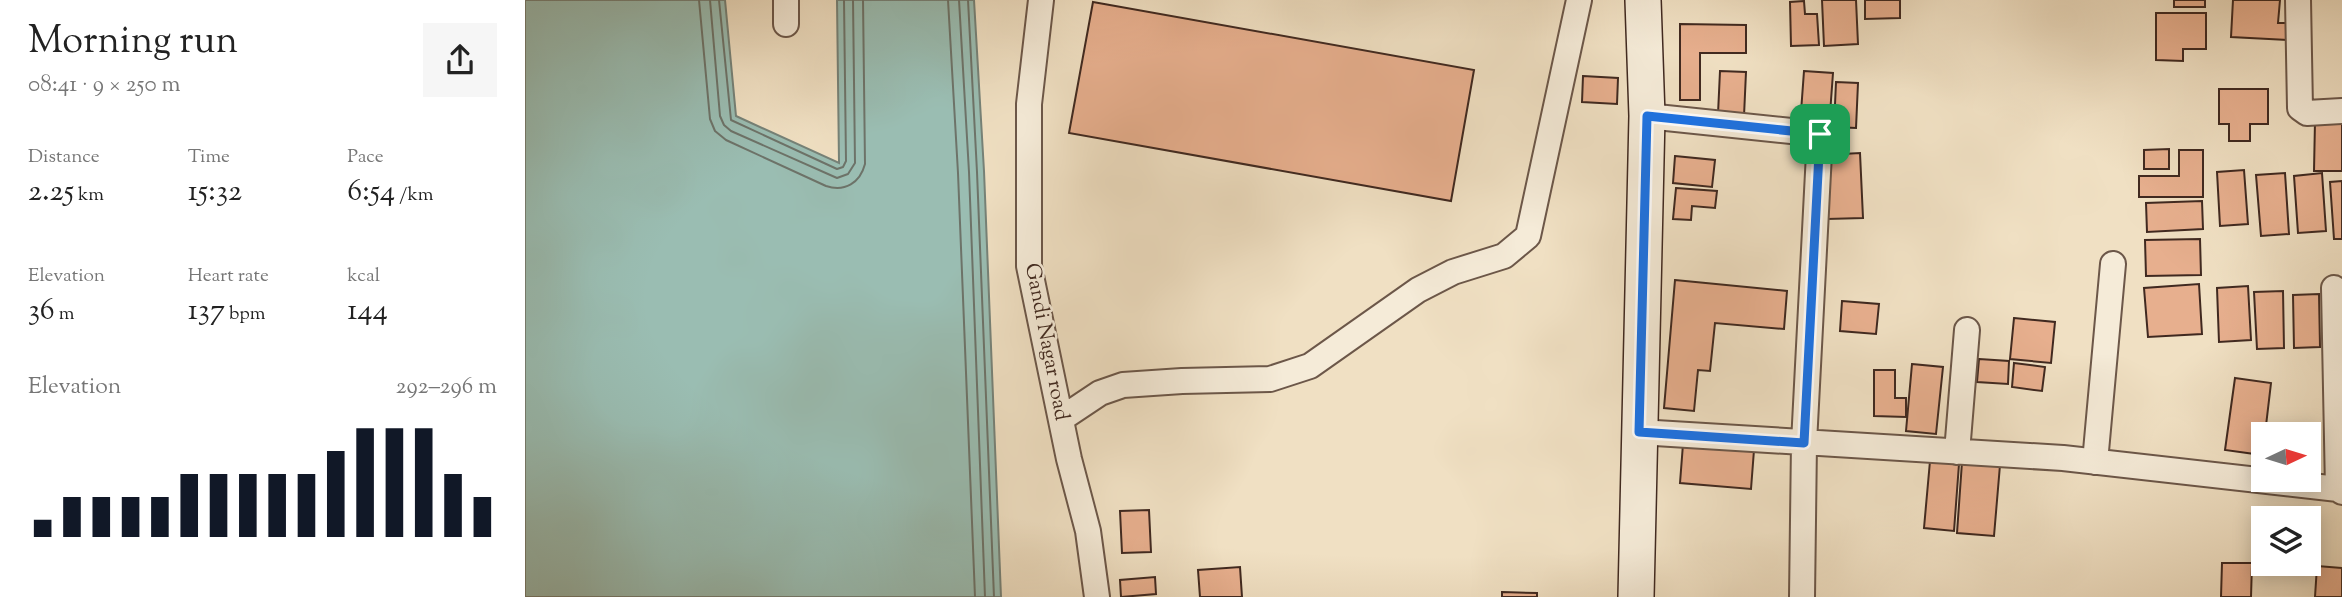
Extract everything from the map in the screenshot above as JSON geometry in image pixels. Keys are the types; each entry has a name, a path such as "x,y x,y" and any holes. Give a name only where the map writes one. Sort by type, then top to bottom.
{"street":[{"name":"Gandi Nagar road","path":"1041,0 1028,104 1029,266 1088,531 1097,597"},
{"path":"1061,419 1100,393 1123,385 1270,379 1310,366 1418,290 1453,272 1504,256 1528,236 1579,0"},
{"path":"1636,597 1647,116 1643,0"},
{"path":"2298,0 2300,108 2307,113 2342,111"},
{"path":"1647,116 1820,134 1804,443 1802,597"},
{"path":"2095,462 2113,264"},
{"path":"1639,432 2095,462 2340,491 2334,288"},
{"path":"1957,452 1967,330"}],"water":[{"path":"525,0 725,0 736,116 839,163 837,0 974,0 984,171 1001,597 525,597"}],"building":[{"path":"1822,0 1856,0 1858,44 1824,46"},
{"path":"1865,0 1900,0 1900,18 1865,19"},
{"path":"2174,0 2205,0 2205,7 2174,7"},
{"path":"2233,0 2280,0 2278,23 2290,23 2289,40 2231,37"},
{"path":"1804,1 1805,14 1817,14 1819,45 1791,46 1790,2"},
{"path":"1093,2 1474,70 1451,201 1069,133"},
{"path":"2156,13 2206,13 2206,49 2183,49 2183,61 2156,60"},
{"path":"1680,24 1746,25 1746,53 1700,53 1700,100 1680,100"},
{"path":"1720,71 1746,72 1744,116 1718,114"},
{"path":"1804,71 1833,73 1830,114 1801,112"},
{"path":"1583,76 1618,78 1617,104 1582,102"},
{"path":"1836,82 1858,83 1856,128 1834,127"},
{"path":"2219,89 2268,89 2268,124 2250,124 2250,141 2229,141 2229,124 2219,124"},
{"path":"2315,121 2342,122 2342,171 2314,171"},
{"path":"2169,149 2169,169 2144,169 2144,150"},
{"path":"2179,150 2203,150 2203,197 2139,197 2139,176 2179,176"},
{"path":"1860,153 1863,218 1827,219 1824,155"},
{"path":"1675,156 1715,160 1712,187 1673,183"},
{"path":"2244,170 2248,224 2220,226 2217,172"},
{"path":"2285,173 2289,234 2261,236 2256,175"},
{"path":"2322,173 2326,231 2298,233 2294,176"},
{"path":"2342,181 2342,239 2334,239 2330,182"},
{"path":"1676,188 1717,191 1715,208 1692,206 1691,220 1673,219"},
{"path":"2202,201 2203,229 2147,232 2146,203"},
{"path":"2200,239 2201,275 2146,276 2145,240"},
{"path":"1675,280 1787,291 1784,329 1715,323 1710,371 1698,370 1694,411 1664,408"},
{"path":"2199,284 2202,334 2148,337 2144,288"},
{"path":"2248,286 2251,340 2219,342 2217,288"},
{"path":"2283,291 2284,348 2257,349 2254,292"},
{"path":"2319,294 2320,347 2294,348 2293,295"},
{"path":"1842,301 1879,304 1876,334 1840,331"},
{"path":"2014,318 2055,322 2051,363 2010,359"},
{"path":"1979,359 2009,361 2008,384 1977,382"},
{"path":"2014,363 2045,367 2042,391 2012,387"},
{"path":"1912,364 1943,367 1936,434 1906,431"},
{"path":"1874,370 1895,370 1895,398 1906,398 1906,417 1874,416"},
{"path":"2235,378 2271,383 2266,422 2251,422 2251,454 2225,450"},
{"path":"1683,444 1754,450 1751,489 1680,483"},
{"path":"1930,461 1959,464 1954,531 1924,528"},
{"path":"1962,462 2000,465 1994,536 1957,533"},
{"path":"1149,510 1151,552 1122,553 1120,511"},
{"path":"2222,563 2251,563 2251,597 2221,597"},
{"path":"2321,566 2342,568 2342,597 2315,597 2316,576 2321,576"},
{"path":"1240,567 1242,597 1200,597 1198,570"},
{"path":"1155,577 1156,594 1121,597 1120,580"},
{"path":"1502,592 1537,593 1537,597 1502,597"}],"route":[{"path":"1647,116 1820,134 1804,443 1639,432 1647,116"}]}
